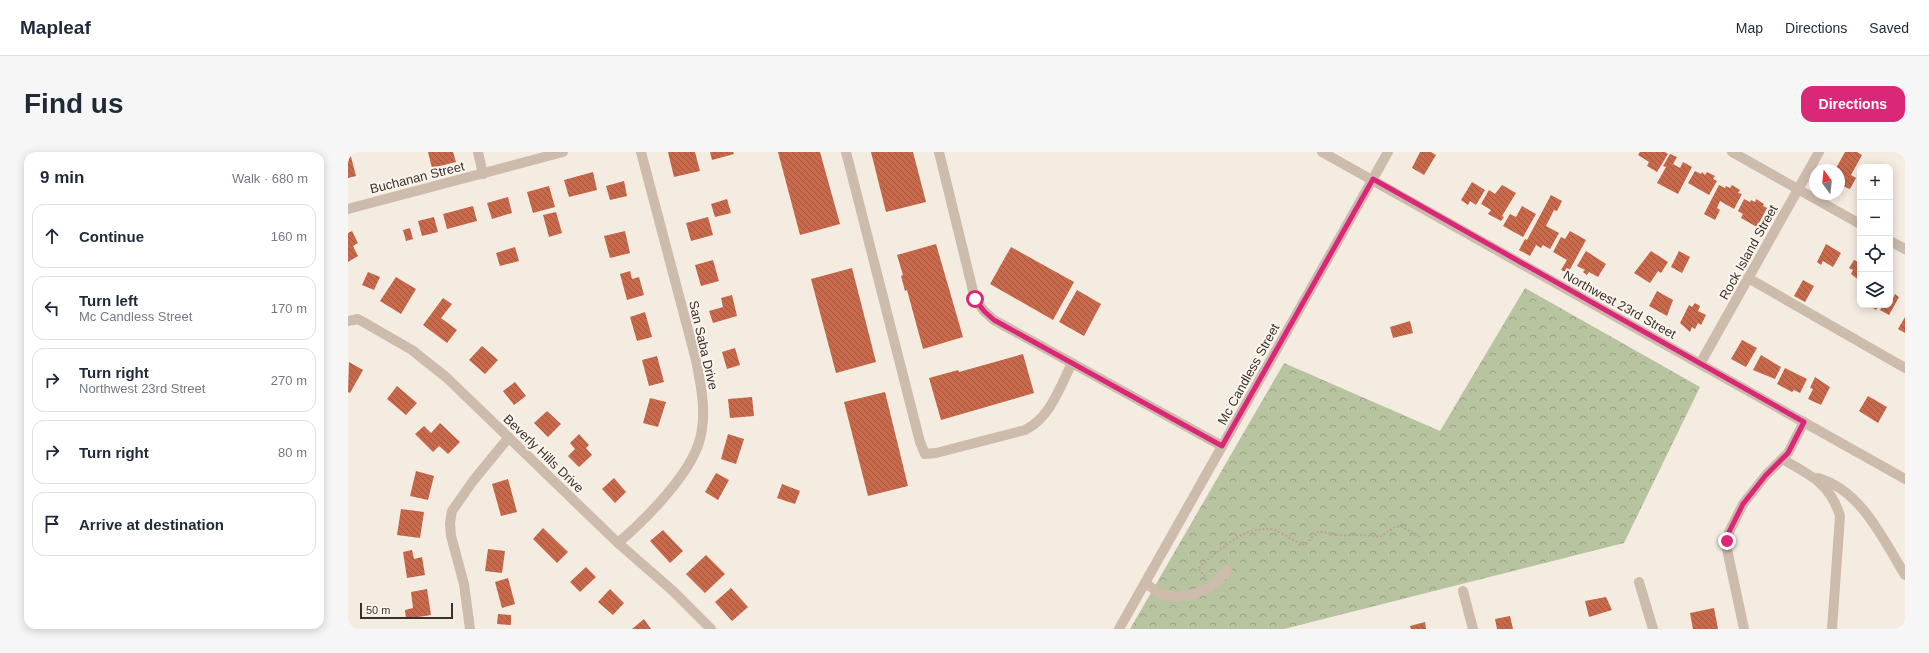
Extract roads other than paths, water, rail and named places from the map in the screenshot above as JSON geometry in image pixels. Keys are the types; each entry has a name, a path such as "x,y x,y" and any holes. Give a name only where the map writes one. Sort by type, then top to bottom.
{"street":[{"path":"478,152 483,174"},
{"name":"Buchanan Street","path":"348,209 563,152"},
{"name":"San Saba Drive","path":"618,543 639,525 662,499 692,458 700,439 703,415 703,393 696,360 641,152"},
{"path":"846,152 920,442 925,454 936,453 1025,430 1035,425 1045,416 1072,363"},
{"path":"938,152 975,299 984,311 994,320 1222,446"},
{"name":"Northwest 23rd Street","path":"1322,152 1373,179 1905,479"},
{"name":"Mc Candless Street","path":"1119,629 1388,152"},
{"path":"1732,152 1857,222"},
{"name":"Rock Island Street","path":"1700,364 1819,152"},
{"path":"1893,243 1905,249"},
{"path":"1748,278 1905,368"},
{"name":"Beverly Hills Drive","path":"349,319 358,319 412,350 447,378 618,543 673,591 711,629"},
{"path":"1744,629 1736,596 1727,541 1729,532 1743,504 1788,453 1804,422"},
{"path":"470,629 464,584 450,523 452,511 473,481 509,437"},
{"path":"1782,459 1812,476 1824,485 1836,502 1840,516 1832,629"},
{"path":"1812,476 1829,481 1866,510 1905,575"},
{"path":"1145,583 1161,594 1177,597 1195,594 1212,586 1227,571"},
{"path":"1639,582 1653,629"},
{"path":"1463,591 1473,629"}]}
